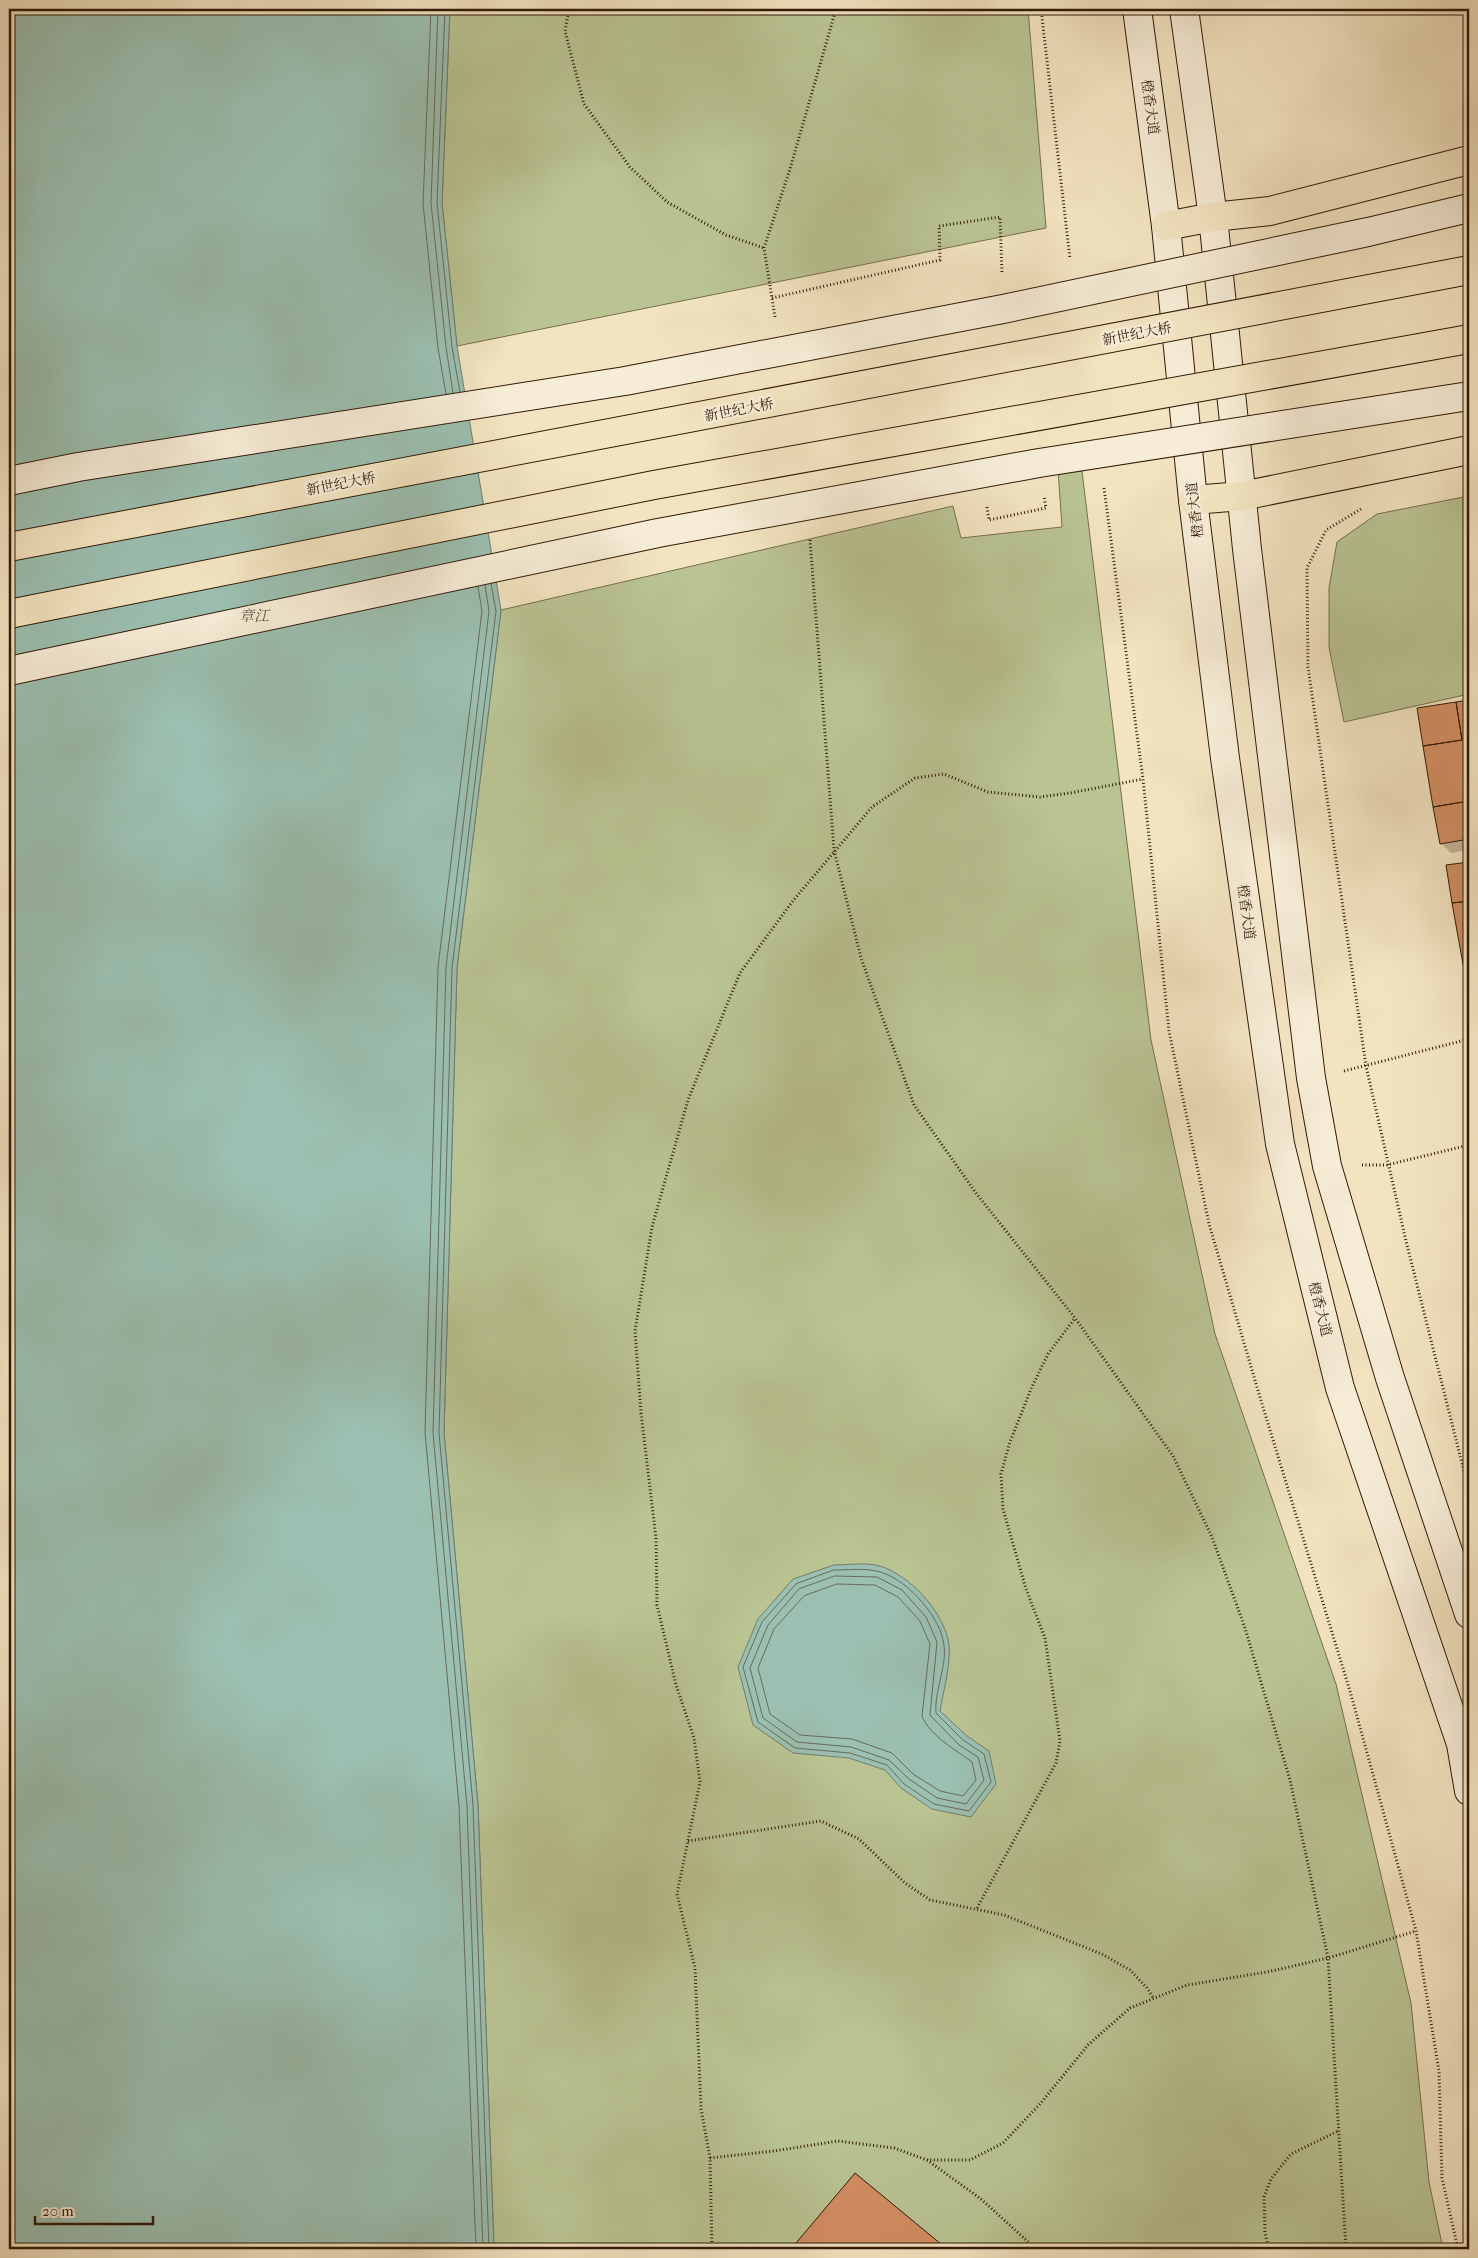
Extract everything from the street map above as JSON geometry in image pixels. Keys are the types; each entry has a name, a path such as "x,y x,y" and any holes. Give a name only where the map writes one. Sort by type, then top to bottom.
{"main road":[{"name":"橙香大道","path":"1137,9 1166,226 1193,500 1225,758 1280,1144 1340,1388 1465,1744 1469,1790"},
{"path":"1184,9 1213,216 1242,496 1311,1078 1327,1166 1390,1378 1469,1614"},
{"path":"1166,226 1213,216 1270,211 1469,160"},
{"path":"9,481 78,466 626,381 1004,309 1359,234 1469,208"},
{"name":"新世纪大桥","path":"9,547 1469,270"},
{"path":"9,614 654,485 1469,339"},
{"path":"9,671 658,533 1039,463 1469,396"},
{"path":"1193,500 1242,496 1469,450"}],"path":[{"path":"569,9 565,31 584,104 630,167 667,202 726,235 764,248"},
{"path":"776,324 764,248 790,169 836,9"},
{"path":"1041,9 1072,266"},
{"path":"772,298 940,260 939,226 1000,216 1004,309"},
{"path":"1102,479 1143,779 1169,1031 1209,1224 1350,1690 1416,1932 1439,2071 1442,2178 1458,2249"},
{"path":"1367,505 1326,530 1307,568 1308,667 1366,1066 1388,1165 1469,1491"},
{"path":"810,532 834,850 861,958 914,1105 976,1194 1074,1318 1173,1456 1212,1537 1245,1628 1290,1780 1328,1958 1346,2249"},
{"path":"712,2249 710,2158 701,2109 695,1968 677,1894 700,1782 694,1738 676,1685 657,1605 656,1538 642,1413 636,1331 652,1227 688,1100 740,973 834,850 872,807 915,778 944,774 988,792 1040,797 1143,779"},
{"path":"1311,1078 1366,1066 1469,1039"},
{"path":"1327,1166 1388,1165 1469,1145"},
{"path":"977,1908 1056,1763 1060,1741 1045,1638 1026,1589 1003,1509 1001,1474 1010,1442 1031,1389 1048,1354 1074,1318"},
{"path":"688,1841 821,1821 859,1839 905,1883 930,1900 1004,1915 1102,1954 1130,1970 1147,1988 1154,1999"},
{"path":"927,2160 970,2160 1003,2143 1040,2104 1088,2045 1130,2008 1187,1985 1267,1972 1328,1958 1416,1932"},
{"path":"1269,2249 1264,2198 1271,2179 1291,2154 1338,2131"},
{"path":"710,2158 838,2141 894,2148 927,2160 981,2199 1036,2249"}],"green space":[{"path":"450,9 1028,9 1046,228 457,346 442,203"},
{"path":"1058,470 1082,471 1151,1040 1215,1334 1336,1684 1411,2003 1429,2182 1443,2249 494,2249 478,1805 444,1433 457,968 501,610 953,506 961,538 1062,527"},
{"path":"1469,496 1469,694 1344,722 1329,647 1329,588 1337,542 1377,514"}],"water":[{"name":"章江","path":"9,9 450,9 442,203 457,346 501,610 457,968 444,1433 478,1805 494,2249 9,2249"},
{"path":"869,1564 880,1566 902,1577 913,1585 931,1605 944,1627 948,1639 949,1655 940,1711 967,1736 989,1751 996,1784 971,1817 932,1809 901,1788 885,1770 849,1758 793,1753 753,1725 738,1667 758,1619 793,1579 834,1565"}],"building":[{"path":"1469,700 1469,801 1433,807 1423,746 1462,740 1456,702"},
{"path":"1456,702 1462,740 1423,746 1417,708"},
{"path":"1469,801 1469,839 1440,844 1433,807"},
{"path":"1469,862 1469,901 1452,903 1446,865"},
{"path":"1469,901 1469,963 1463,964 1452,903"},
{"path":"1469,963 1469,1002 1463,964"},
{"path":"855,2173 947,2249 791,2249"}]}
